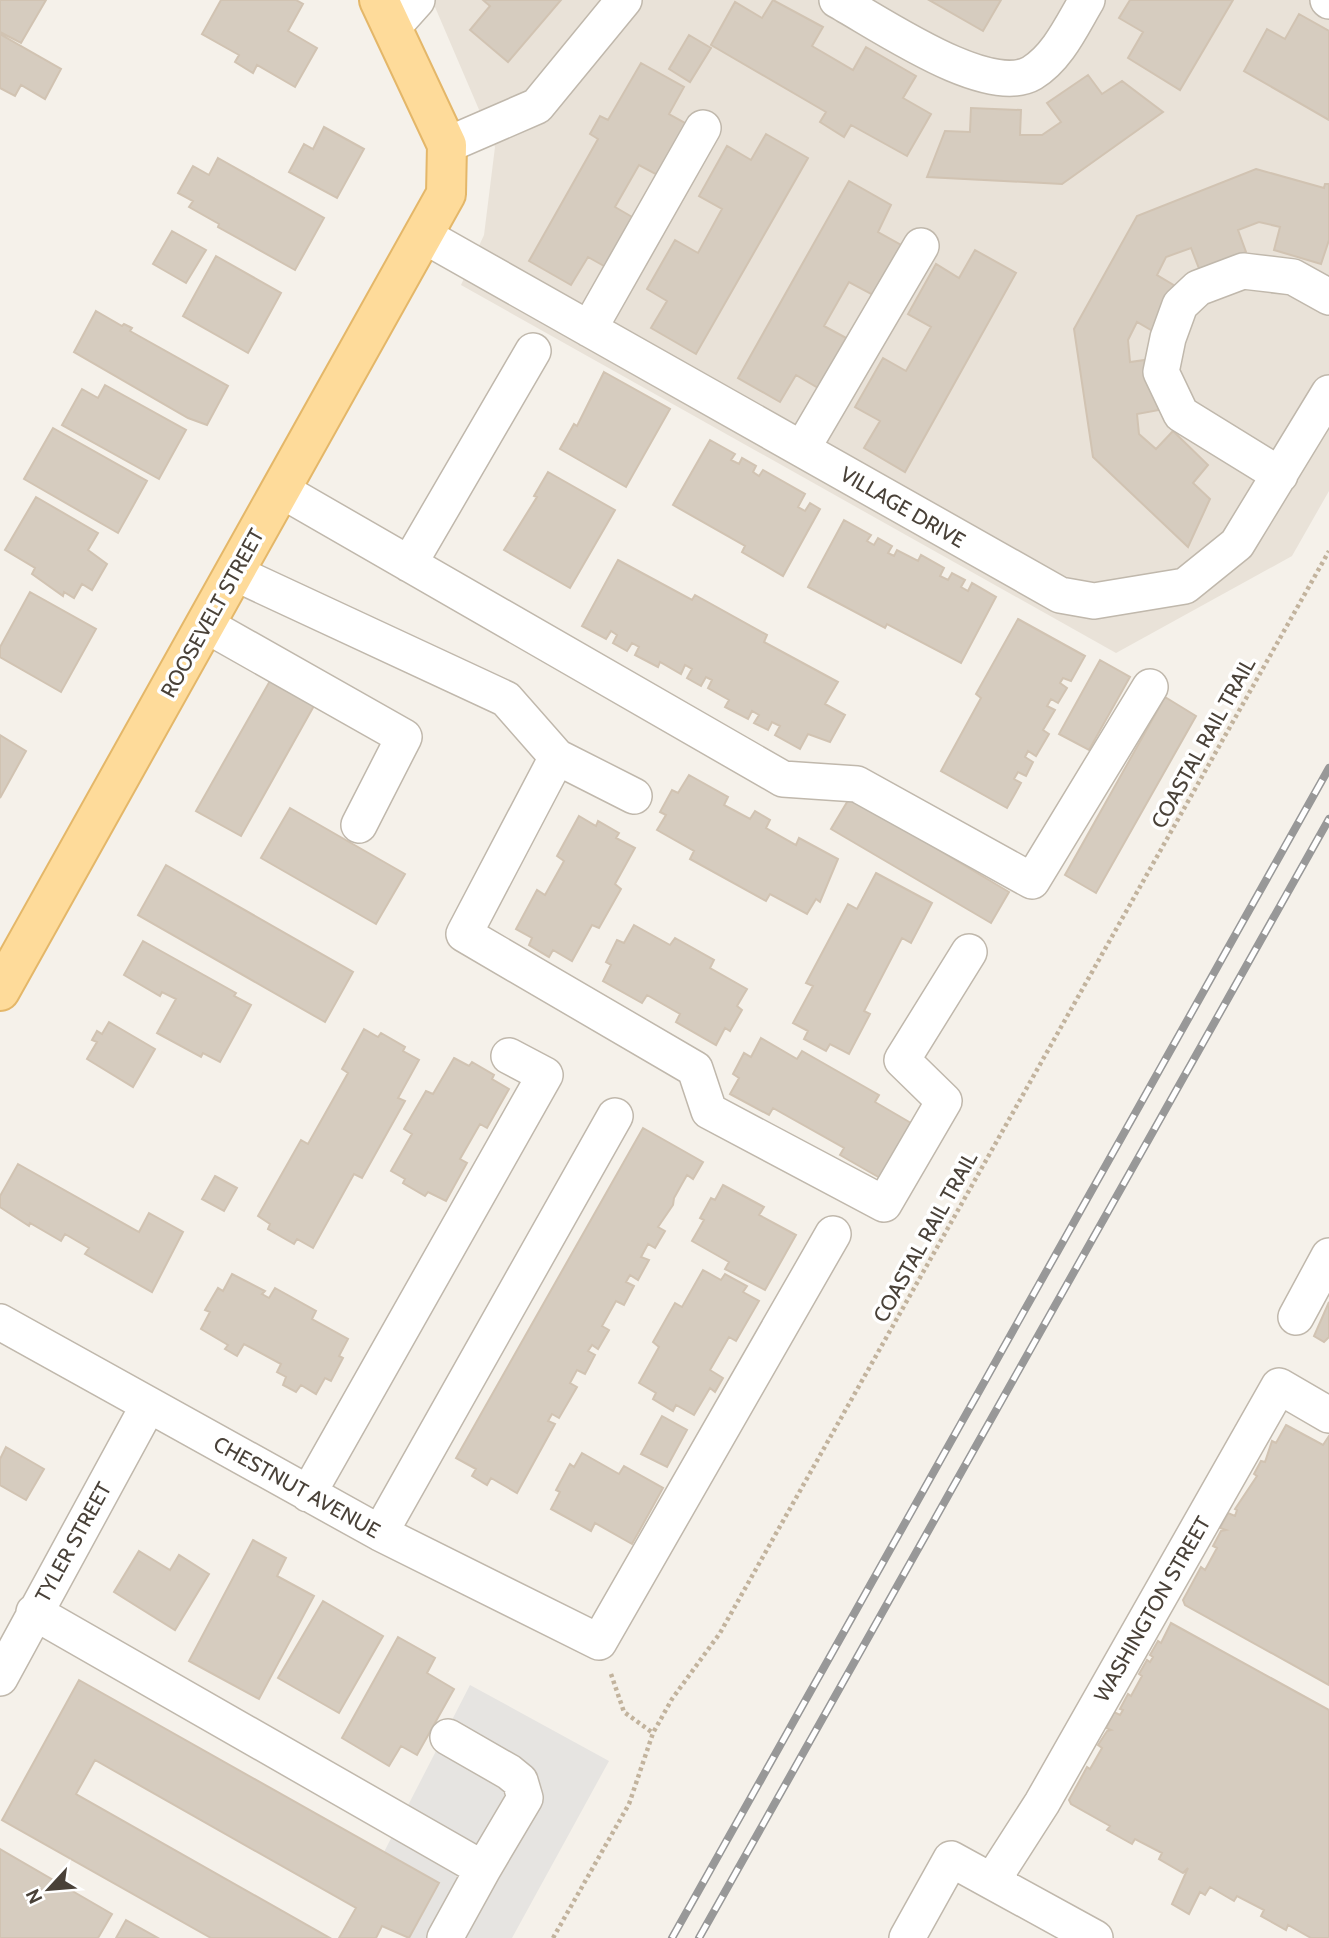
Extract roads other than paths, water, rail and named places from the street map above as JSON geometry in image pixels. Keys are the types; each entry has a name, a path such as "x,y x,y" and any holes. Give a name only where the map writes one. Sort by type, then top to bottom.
{"main road":[{"path":"386,14 447,145"},
{"name":"ROOSEVELT STREET","path":"0,991 446,194 447,145"}],"street":[{"path":"386,14 417,0"},
{"path":"447,145 537,106 624,0"},
{"path":"837,0 966,71 1013,80 1032,73 1048,60 1087,0"},
{"path":"589,329 703,128"},
{"name":"VILLAGE DRIVE","path":"424,235 1060,595 1094,601 1185,586 1237,544 1329,393"},
{"path":"802,449 921,246"},
{"path":"1280,475 1181,414 1161,372 1168,338 1180,306 1198,288 1243,271 1293,277 1329,297"},
{"path":"409,564 533,351"},
{"path":"281,490 783,779 858,784 1032,881 1150,687"},
{"path":"234,573 506,699 557,757 634,796"},
{"path":"206,625 404,737 359,825"},
{"path":"557,757 464,934 695,1069 709,1111 884,1204 944,1101 902,1060 968,952"},
{"path":"308,1494 545,1075 509,1056"},
{"path":"380,1533 615,1116"},
{"name":"CHESTNUT AVENUE","path":"0,1322 380,1533 599,1642 833,1234"},
{"path":"1296,1317 1329,1256"},
{"name":"WASHINGTON STREET","path":"992,1881 1041,1803 1279,1386 1329,1415"},
{"name":"TYLER STREET","path":"0,1678 148,1406"},
{"path":"34,1612 483,1869"},
{"path":"445,1938 525,1798 520,1782 509,1772 448,1737"},
{"path":"907,1938 951,1859 992,1881 1044,1926 1095,1938"}],"railway":[{"path":"672,1938 1329,768"},
{"path":"699,1938 1329,819"}]}
